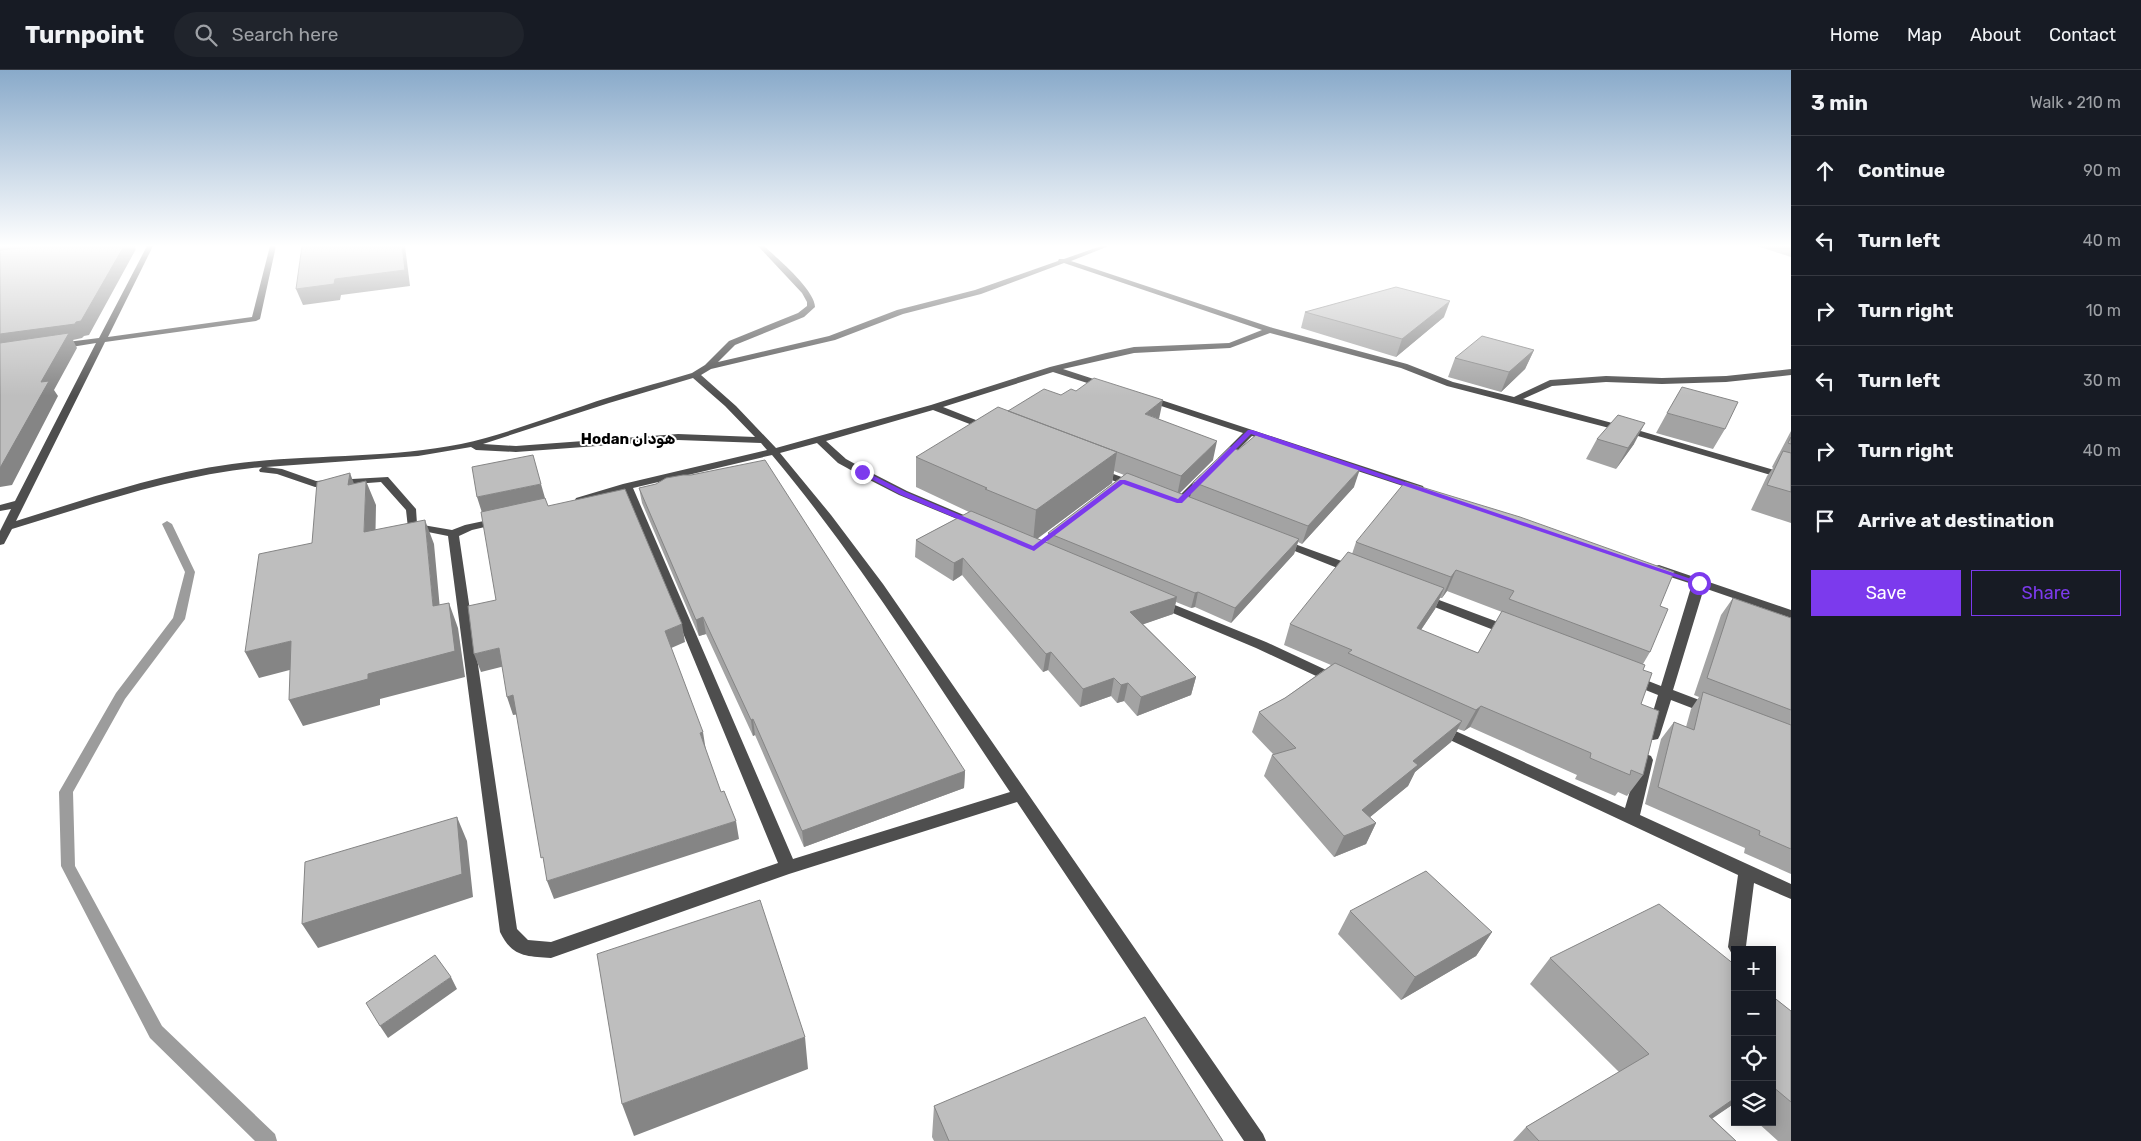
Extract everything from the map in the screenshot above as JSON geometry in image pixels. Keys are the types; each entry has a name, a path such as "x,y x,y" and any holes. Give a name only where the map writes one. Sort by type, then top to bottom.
{"street":[{"path":"0,542 124,296"},
{"path":"46,348 256,319 261,296"},
{"path":"7,527 156,482 232,467 418,453 461,447 503,436 606,401 695,375 708,367 732,343 800,315 811,307 811,302 807,296"},
{"path":"708,367 832,338 900,312 962,296"},
{"path":"1168,296 1270,330 1404,366 1450,384 1624,429 1791,478"},
{"path":"566,505 627,486 819,440 1053,370 1134,350 1230,345 1270,330"},
{"path":"1053,370 1114,388"},
{"path":"1515,400 1550,383 1606,379 1662,381 1726,379 1791,372"},
{"path":"695,375 732,406 774,451 820,506 879,586 1019,795 1256,1141"},
{"path":"1132,394 1428,491"},
{"path":"934,407 997,432"},
{"path":"1180,502 1250,432"},
{"path":"461,447 516,449 678,437 763,440"},
{"path":"819,440 842,461 862,472 903,493 990,530"},
{"path":"232,467 278,471 315,484 384,479 411,509 412,526 453,534 469,527 513,518"},
{"path":"1087,467 1147,490"},
{"path":"1109,491 1122,481"},
{"path":"627,486 788,867"},
{"path":"0,508 18,504"},
{"path":"453,534 509,932 523,948 550,950 788,867 1019,795"},
{"path":"1271,538 1362,574"},
{"path":"1652,567 1791,614"},
{"path":"1631,818 1664,692 1699,583"},
{"path":"1408,592 1518,635"},
{"path":"1152,599 1261,645 1342,683"},
{"path":"1619,674 1719,713"},
{"path":"1432,725 1791,892"},
{"path":"1738,946 1747,872"}],"building":[{"path":"0,296 95,296 81,321 75,324 0,334"},
{"path":"1363,296 1431,296 1450,301 1402,339 1305,312"},
{"path":"69,333 41,382 49,381 0,468 0,343"},
{"path":"1482,336 1534,350 1509,372 1455,358"},
{"path":"1094,378 1163,400 1145,414 1217,441 1181,476 1008,411 1044,389 1061,395 1071,389 1076,391"},
{"path":"1682,387 1738,402 1725,429 1667,413"},
{"path":"998,407 1117,452 1036,510 916,457"},
{"path":"1618,415 1645,423 1628,448 1597,439"},
{"path":"1256,435 1360,469 1308,526 1193,482 1230,447 1238,450"},
{"path":"1783,451 1791,453 1791,492 1767,485"},
{"path":"533,455 541,484 477,497 472,467"},
{"path":"765,460 965,771 802,831 753,719 751,720 703,617 696,620 639,488 656,484 666,478 691,475"},
{"path":"350,473 348,485 366,481 364,532 425,520 433,606 449,603 455,651 368,674 368,679 289,700 291,641 245,652 259,554 312,543 317,482"},
{"path":"1127,473 1299,539 1235,608 1048,533"},
{"path":"1405,482 1520,517 1674,572 1660,606 1668,609 1650,652 1509,599 1514,591 1456,570 1451,577 1356,542"},
{"path":"625,489 682,624 665,631 703,732 700,733 721,792 724,791 736,821 547,881 543,857 541,858 513,695 507,697 499,648 474,654 468,606 496,600 481,512 545,498 548,506"},
{"path":"971,511 1177,597 1130,612 1196,677 1141,697 1128,683 1121,685 1114,678 1083,689 1051,652 1046,654 963,558 954,563 916,540"},
{"path":"1348,552 1444,588 1417,628 1478,653 1502,611 1645,665 1643,670 1652,673 1641,704 1659,711 1643,775 1631,770 1630,775 1590,758 1591,753 1481,706 1476,710 1348,653 1352,650 1290,624"},
{"path":"1733,598 1791,618 1791,710 1707,678"},
{"path":"1335,663 1462,721 1413,761 1418,765 1362,810 1376,823 1344,836 1272,755 1296,748 1259,712 1285,698"},
{"path":"1703,692 1791,725 1791,849 1759,835 1760,831 1658,787 1674,722 1694,730"},
{"path":"457,817 462,874 302,924 305,862"},
{"path":"1426,871 1492,932 1415,977 1350,911"},
{"path":"760,900 805,1037 622,1104 597,954"},
{"path":"1659,904 1731,962 1731,1101 1709,1116 1736,1141 1539,1141 1526,1127 1649,1054 1550,958"},
{"path":"435,955 451,977 380,1026 366,1003"},
{"path":"1776,999 1791,1011 1791,1102 1776,1089"},
{"path":"1145,1017 1223,1141 949,1141 934,1106"}],"waterway":[{"path":"167,524 190,572 179,619 120,696 66,792 68,866 156,1032 268,1141"}],"district":[{"name":"Hodan هودان","path":"628,439"}],"route":[{"path":"862,472 903,493 1034,549 1122,481 1179,502 1250,432 1699,583"}]}
